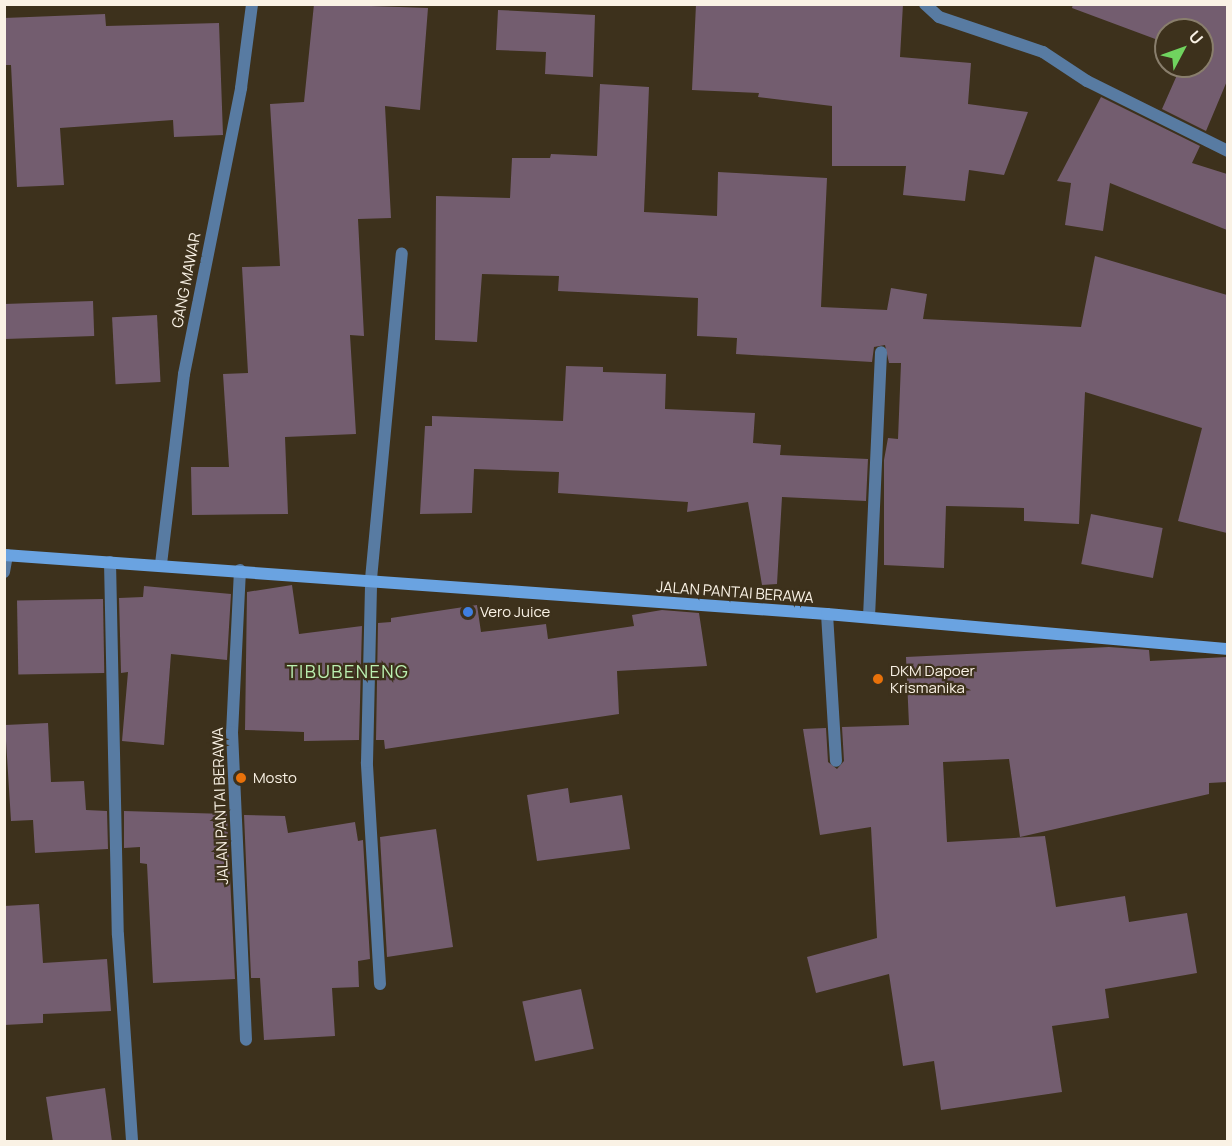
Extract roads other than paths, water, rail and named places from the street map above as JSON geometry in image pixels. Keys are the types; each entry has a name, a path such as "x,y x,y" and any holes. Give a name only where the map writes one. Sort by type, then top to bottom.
{"street":[{"name":"GANG MAWAR","path":"161,564 184,374 241,88 252,4"},
{"path":"925,4 939,17 1043,52 1087,81 1227,151"},
{"path":"380,984 368,762 370,579 402,253"},
{"path":"869,617 881,352"},
{"name":"JALAN PANTAI BERAWA","path":"6,555 370,579 869,617 1227,649"},
{"path":"4,572 6,555"},
{"path":"110,562 118,935 132,1142"},
{"name":"JALAN PANTAI BERAWA","path":"240,570 232,732 246,1040"},
{"path":"827,614 836,761"}],"place":[{"name":"Vero Juice","path":"468,612"},
{"name":"DKM Dapoer Krismanika","path":"878,679"},
{"name":"Mosto","path":"241,778"}],"district":[{"name":"TIBUBENENG","path":"348,671"}]}
